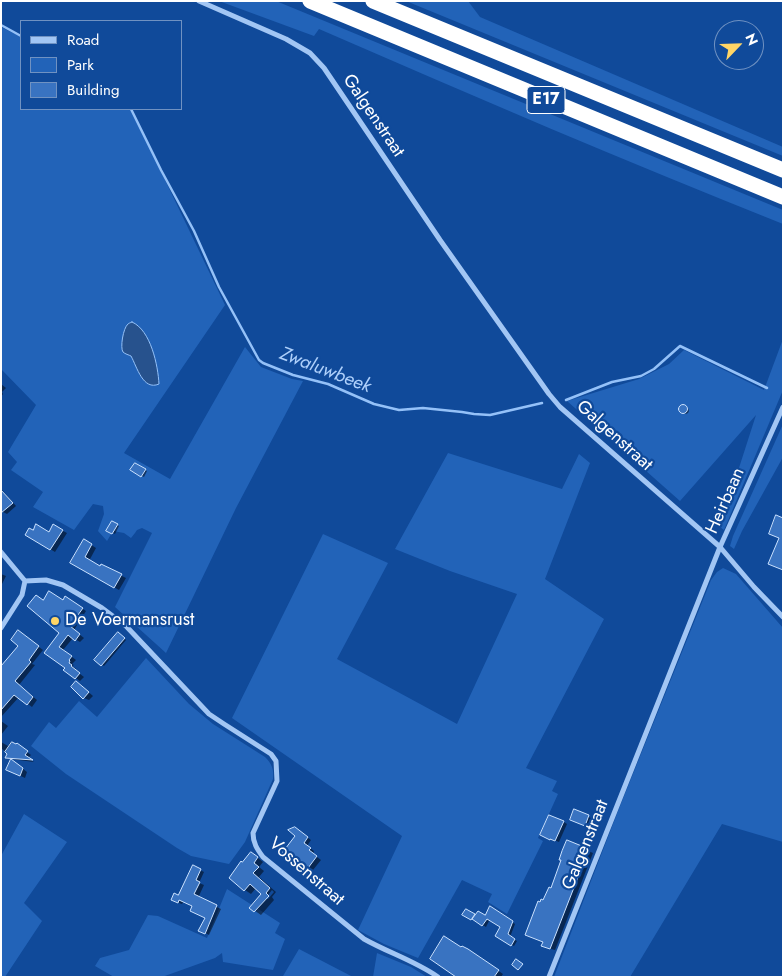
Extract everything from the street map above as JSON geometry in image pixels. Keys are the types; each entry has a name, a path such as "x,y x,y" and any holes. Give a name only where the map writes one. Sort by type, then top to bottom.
{"highway":[{"name":"E17","path":"310,1 783,197"},
{"name":"E17","path":"374,1 783,170"}],"street":[{"name":"Galgenstraat","path":"199,1 286,39 310,52 324,68 440,240 549,394 560,407 720,547 549,977"},
{"name":"Heirbaan","path":"783,407 720,547 783,617"},
{"path":"1,552 25,582 22,595 1,628"},
{"name":"Vossenstraat","path":"25,582 46,580 63,585 102,608 126,626 209,714 271,754 276,761 277,781 253,833 255,846 263,857 364,939 383,950 425,967 438,977"}],"green space":[{"path":"219,1 276,1 783,210 783,224 666,177 319,29 314,36"},
{"path":"406,1 468,1 480,17 783,147 783,156"},
{"path":"1,27 20,36 20,110 131,110 225,305 124,453 170,479 245,347 261,367 292,379 303,381 236,508 166,653 115,607 152,533 142,528 137,530 131,538 124,533 113,531 107,541 98,531 104,514 103,506 93,504 74,530 33,507 43,492 11,470 17,462 8,452 36,405 1,369"},
{"path":"783,339 783,390 724,530 720,527 756,415 680,501 567,401 639,379 669,364 684,350 764,390"},
{"path":"783,424 783,457 734,549 730,546 733,536"},
{"path":"448,453 562,489 579,454 590,463 545,579 604,619 526,768 557,781 552,791 558,794 538,838 543,841 507,914 488,902 492,894 462,880 418,958 384,944 358,930 402,836 232,718 323,534 388,563 337,659 457,724 517,594 450,571 395,549"},
{"path":"723,568 736,574 783,628 783,842 722,824 630,977 554,977 618,811 711,580"},
{"path":"146,658 189,704 213,724 265,757 272,767 273,779 245,842 229,864 191,856 177,848 66,774 31,746 49,722 56,728 79,701 97,717"},
{"path":"24,814 67,842 24,903 42,921 5,977 1,977 1,856"},
{"path":"227,889 280,923 275,933 285,939 273,970 223,962 222,953 215,958 162,977 114,977 95,966 100,958 129,950 148,915 158,916 207,938"},
{"path":"299,949 353,977 284,977"},
{"path":"377,953 411,967 427,977 373,977"}],"shaded area":[{"path":"132,322 139,326 149,340 155,359 159,384 153,385 145,381 138,372 131,356 123,352 123,334 126,326"}],"building":[{"path":"683,404 688,409 683,414 678,409"},
{"path":"135,463 146,469 141,477 130,470"},
{"path":"1,490 13,503 1,513"},
{"path":"776,515 783,518 783,570 768,564 779,538 769,534"},
{"path":"112,521 118,524 112,534 106,531"},
{"path":"36,524 49,532 53,524 63,530 50,550 25,535 29,528 33,530"},
{"path":"84,539 92,544 85,557 100,566 101,564 122,574 114,588 70,563"},
{"path":"49,591 63,600 65,596 83,608 70,626 80,634 75,641 68,635 59,647 72,656 69,663 80,673 75,679 63,670 65,668 44,653 59,633 27,606 36,595 43,600"},
{"path":"18,630 39,646 29,660 31,662 15,681 33,697 27,705 14,695 1,710 1,666 18,646 11,640"},
{"path":"118,632 125,638 101,666 94,660"},
{"path":"76,681 89,692 83,699 71,687"},
{"path":"12,742 17,743 28,751 25,755 33,760 5,758 7,754 5,752"},
{"path":"11,759 23,768 20,776 6,770"},
{"path":"574,809 589,815 585,826 570,820"},
{"path":"549,815 564,821 555,841 540,835"},
{"path":"295,827 308,837 304,843 317,856 308,868 305,866 303,868 282,853 295,836 288,830"},
{"path":"567,840 589,849 550,949 541,946 543,942 525,935 538,901 543,900 549,887 551,888"},
{"path":"251,852 258,857 254,863 259,867 253,873 270,888 266,893 269,896 254,912 249,908 261,894 250,884 244,891 229,878 241,861"},
{"path":"193,865 201,869 196,880 200,882 194,894 217,905 205,934 198,931 205,918 190,911 192,906 179,900 178,903 171,900 174,893 178,895"},
{"path":"490,906 513,921 508,934 515,939 511,946 495,936 500,927 487,919 482,926 472,919 478,911 485,915"},
{"path":"466,909 475,914 471,920 462,915"},
{"path":"444,936 461,947 468,949 499,970 494,977 456,977 430,959"},
{"path":"516,959 523,964 518,970 512,965"}],"waterway":[{"name":"Zwaluwbeek","path":"1,25 20,35"},
{"name":"Zwaluwbeek","path":"131,110 194,231 219,287 259,360 263,363 293,375 328,384 374,404 399,410 423,408 490,415 542,403"},
{"name":"Zwaluwbeek","path":"566,400 612,382 641,376 654,369 680,346 767,388"}],"place":[{"name":"De Voermansrust","path":"55,621"}]}
